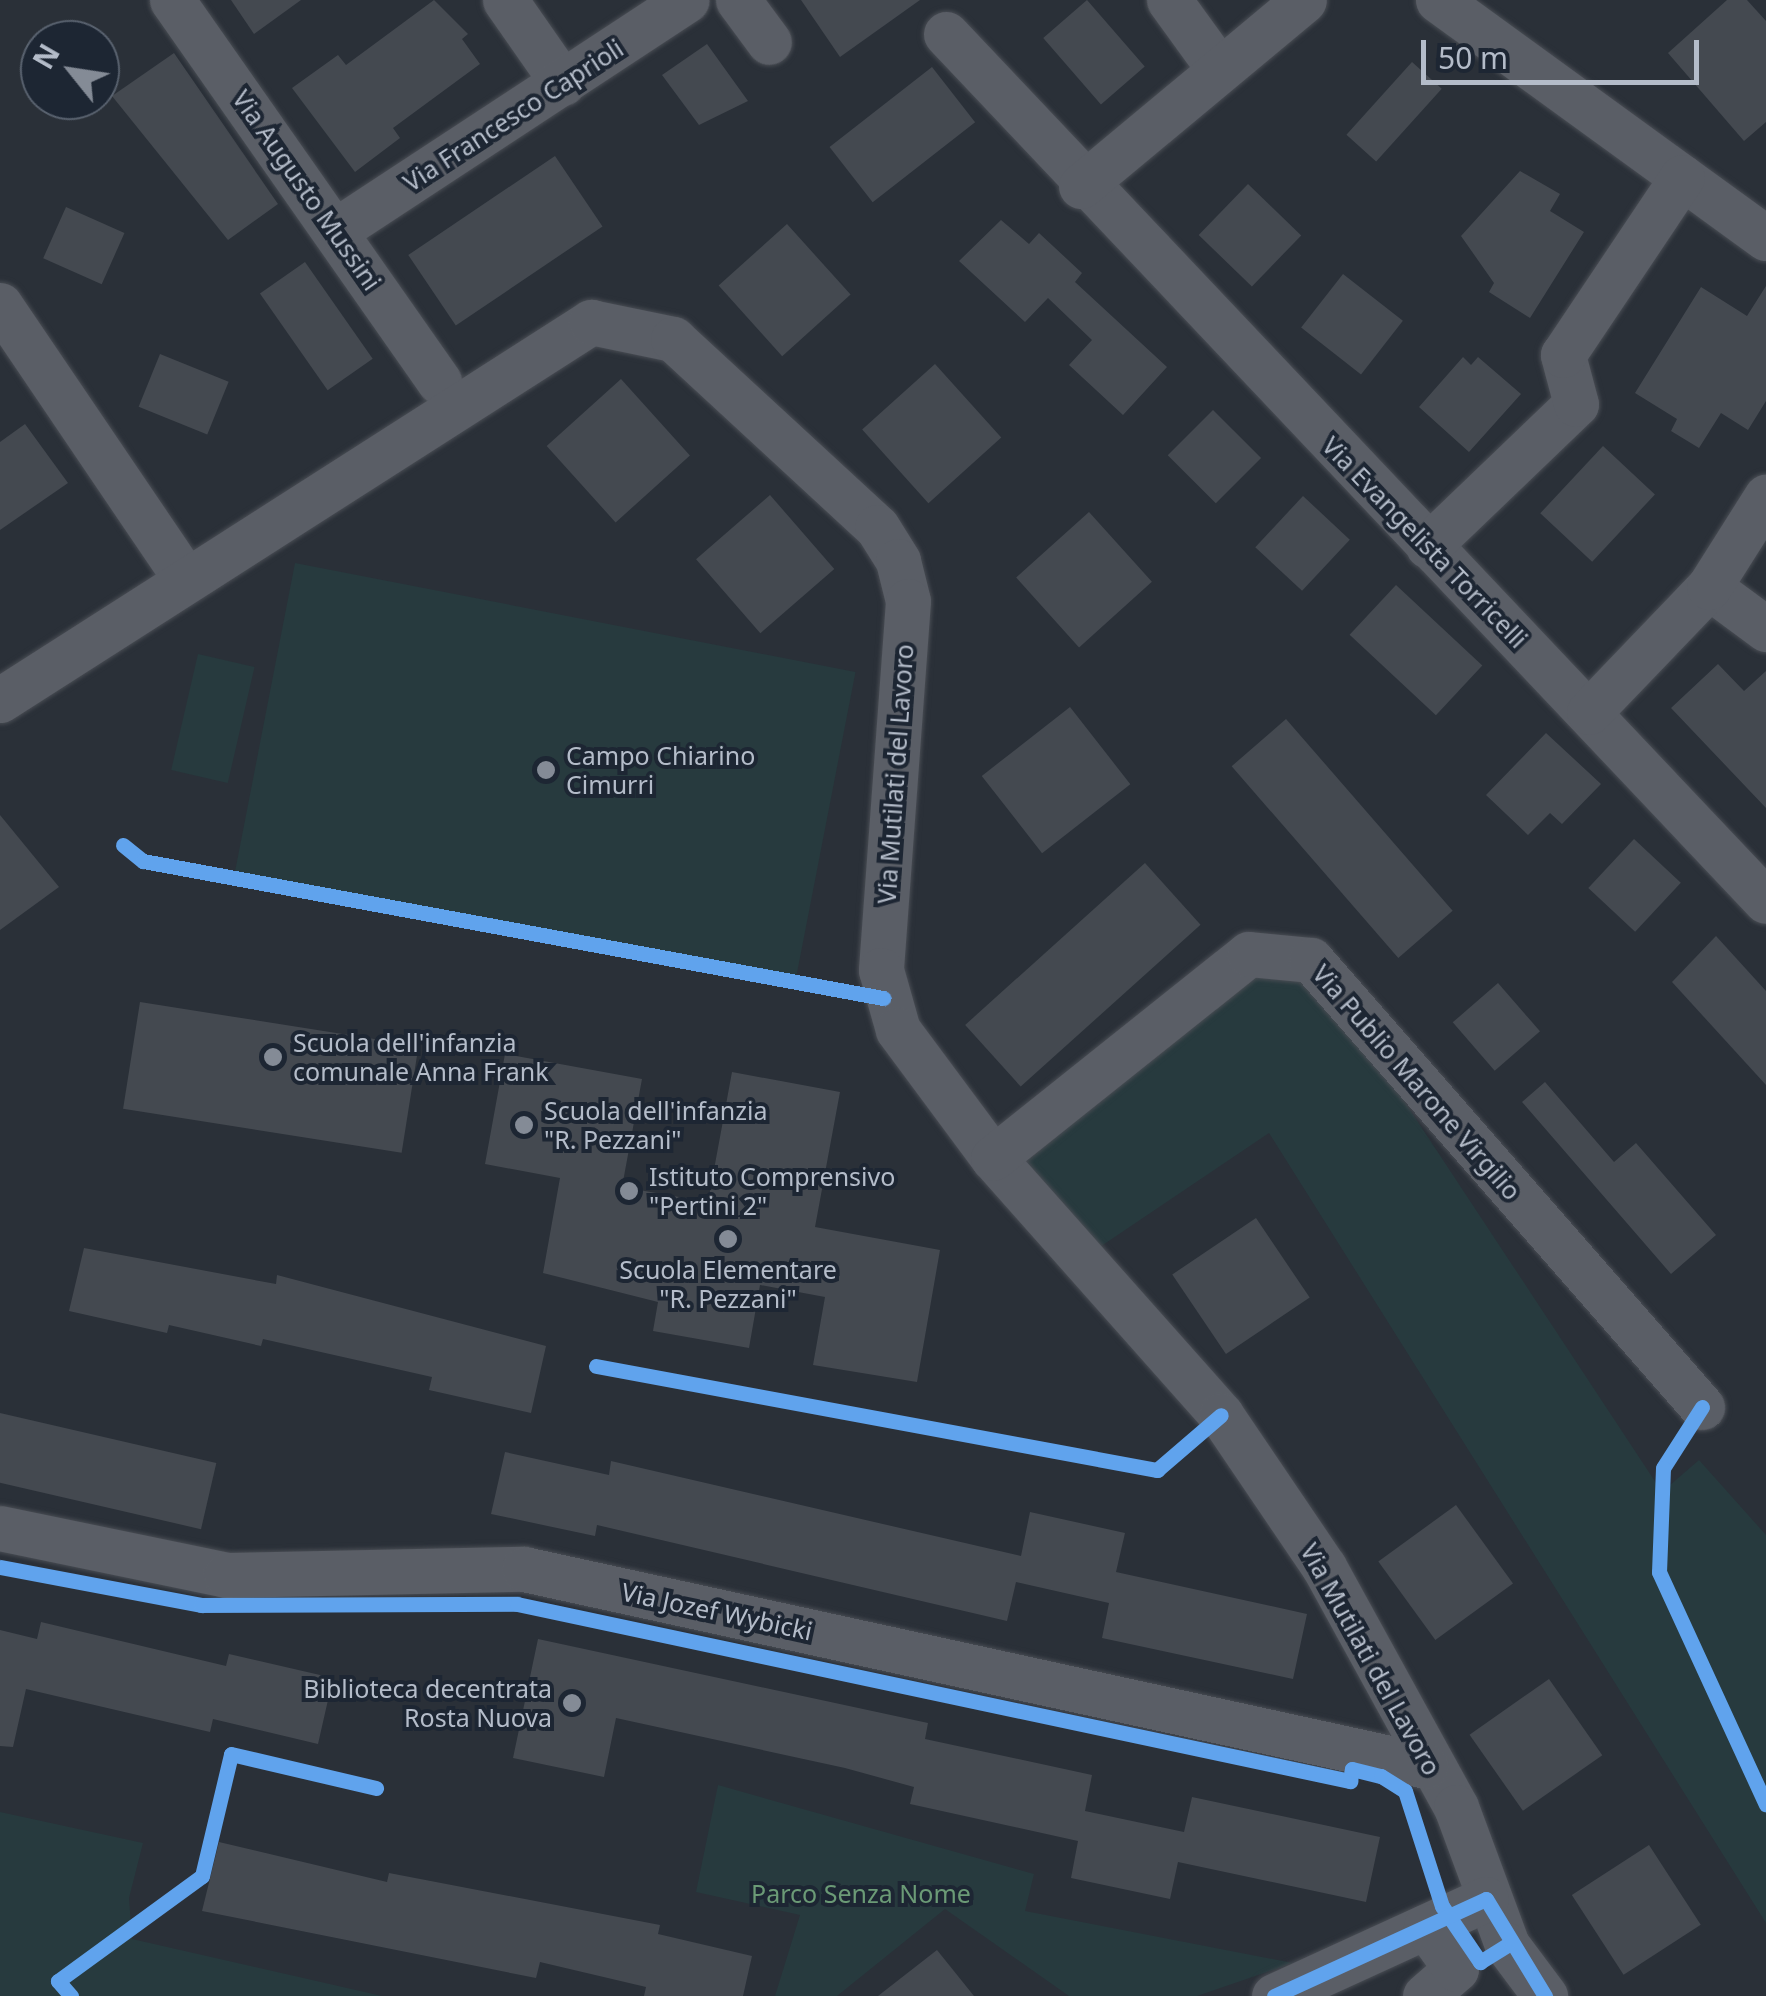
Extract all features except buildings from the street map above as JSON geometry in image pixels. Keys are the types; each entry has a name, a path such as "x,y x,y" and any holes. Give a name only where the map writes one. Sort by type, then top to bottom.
{"street":[{"name":"Via Augusto Mussini","path":"172,0 338,229 439,382"},
{"path":"505,0 563,83"},
{"name":"Via Francesco Caprioli","path":"338,229 687,0"},
{"path":"738,0 770,42"},
{"path":"1169,0 1216,65"},
{"path":"1081,186 1216,65 1304,0"},
{"path":"1438,0 1766,238"},
{"name":"Via Evangelista Torricelli","path":"946,34 1081,186 1766,901"},
{"path":"1428,546 1576,404 1562,354 1682,177"},
{"path":"0,304 185,578"},
{"name":"Via Mutilati del Lavoro","path":"0,700 185,578 592,322 673,340 876,528 898,561 908,601 883,998 993,1158 1221,1414 1324,1567 1426,1766 1456,1807 1486,1899 1545,1996"},
{"path":"1589,712 1709,587 1766,497"},
{"path":"1709,587 1766,629"},
{"name":"Via Publio Marone Virgilio","path":"993,1158 1249,954 1311,960 1702,1407"},
{"name":"Via Jozef Wybicki","path":"0,1528 226,1575 524,1568 1426,1766"},
{"path":"1274,1996 1486,1899"},
{"path":"1425,1996 1456,1969 1426,1927"}],"green space":[{"name":"Campo Chiarino Cimurri","path":"295,563 856,672 796,980 235,871"},
{"path":"198,654 255,667 228,783 171,770"},
{"path":"1249,954 1311,960 1662,1492 1699,1460 1766,1535 1766,1923 1269,1133 1085,1257 993,1158"},
{"name":"Parco Senza Nome","path":"718,1785 1034,1874 1025,1911 1293,1963 1197,1996 1069,1996 945,1909 837,1996 775,1996 800,1915 696,1892"},
{"path":"0,1812 143,1843 129,1898 132,1939 382,1996 0,1996"}],"cycle path":[{"path":"123,845 143,861 883,998"},
{"path":"596,1366 1157,1470 1221,1415"},
{"path":"1702,1407 1663,1468 1659,1572 1766,1805"},
{"path":"0,1567 201,1605 517,1604 1350,1781 1352,1769 1381,1776 1405,1791 1442,1906 1480,1962 1507,1945"},
{"path":"71,1996 58,1981 202,1876 231,1754 376,1788"},
{"path":"1274,1996 1486,1899 1545,1996"}],"place":[{"name":"Campo Chiarino Cimurri","path":"546,770"},
{"name":"Scuola dell'infanzia comunale Anna Frank","path":"273,1057"},
{"name":"Scuola dell'infanzia \"R. Pezzani\"","path":"524,1125"},
{"name":"Istituto Comprensivo \"Pertini 2\"","path":"629,1191"},
{"name":"Scuola Elementare \"R. Pezzani\"","path":"728,1239"},
{"name":"Biblioteca decentrata Rosta Nuova","path":"572,1703"}]}
